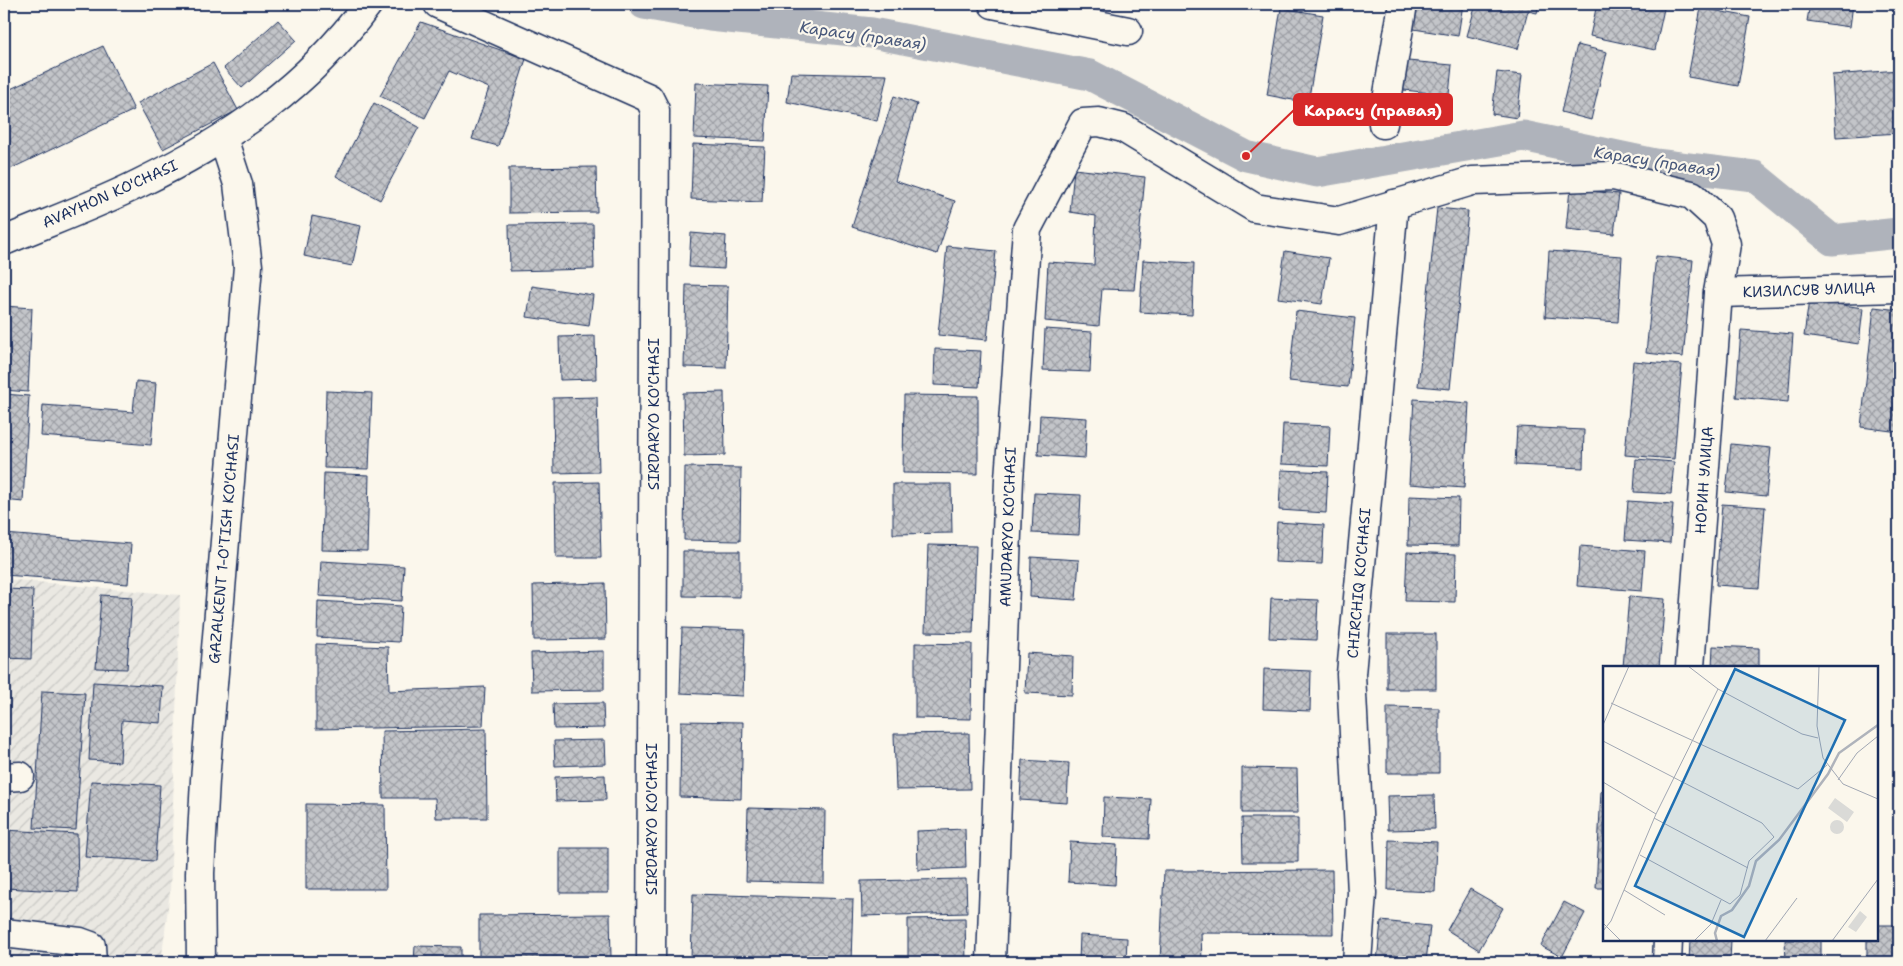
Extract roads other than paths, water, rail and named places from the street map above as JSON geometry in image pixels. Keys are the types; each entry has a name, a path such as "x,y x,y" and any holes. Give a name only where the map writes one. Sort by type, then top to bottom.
{"street":[{"name":"AVAYHON KO'CHASI","path":"4,241 139,184 223,138 273,103 315,67 347,32 368,4"},
{"name":"SIRDARYO KO'CHASI","path":"438,4 649,98 655,110 651,962"},
{"path":"993,4 1128,32"},
{"path":"1383,124 1403,4"},
{"name":"НОРИН УЛИЦА","path":"1099,122 1122,128 1255,208 1339,221 1472,181 1613,176 1692,195 1717,218 1726,244 1718,293 1690,666"},
{"name":"AMUDARYO KO'CHASI","path":"991,962 1009,479 1027,229 1083,123 1099,122"},
{"name":"GAZALKENT 1-O'TISH KO'CHASI","path":"201,962 200,872 205,780 248,266 238,184 223,138"},
{"name":"CHIRCHIQ KO'CHASI","path":"1357,962 1362,893 1351,674 1394,204"},
{"name":"КИЗИЛСУВ УЛИЦА","path":"1718,293 1899,288"},
{"path":"4,934 80,942 90,946 92,962"},
{"path":"1667,962 1668,941"}],"waterway":[{"name":"Карасу (правая)","path":"644,4 710,16 872,33 1090,75 1246,156 1317,172 1523,136 1655,164 1754,176 1832,240 1899,233"}],"place":[{"name":"Карасу (правая)","path":"1246,156"}]}
